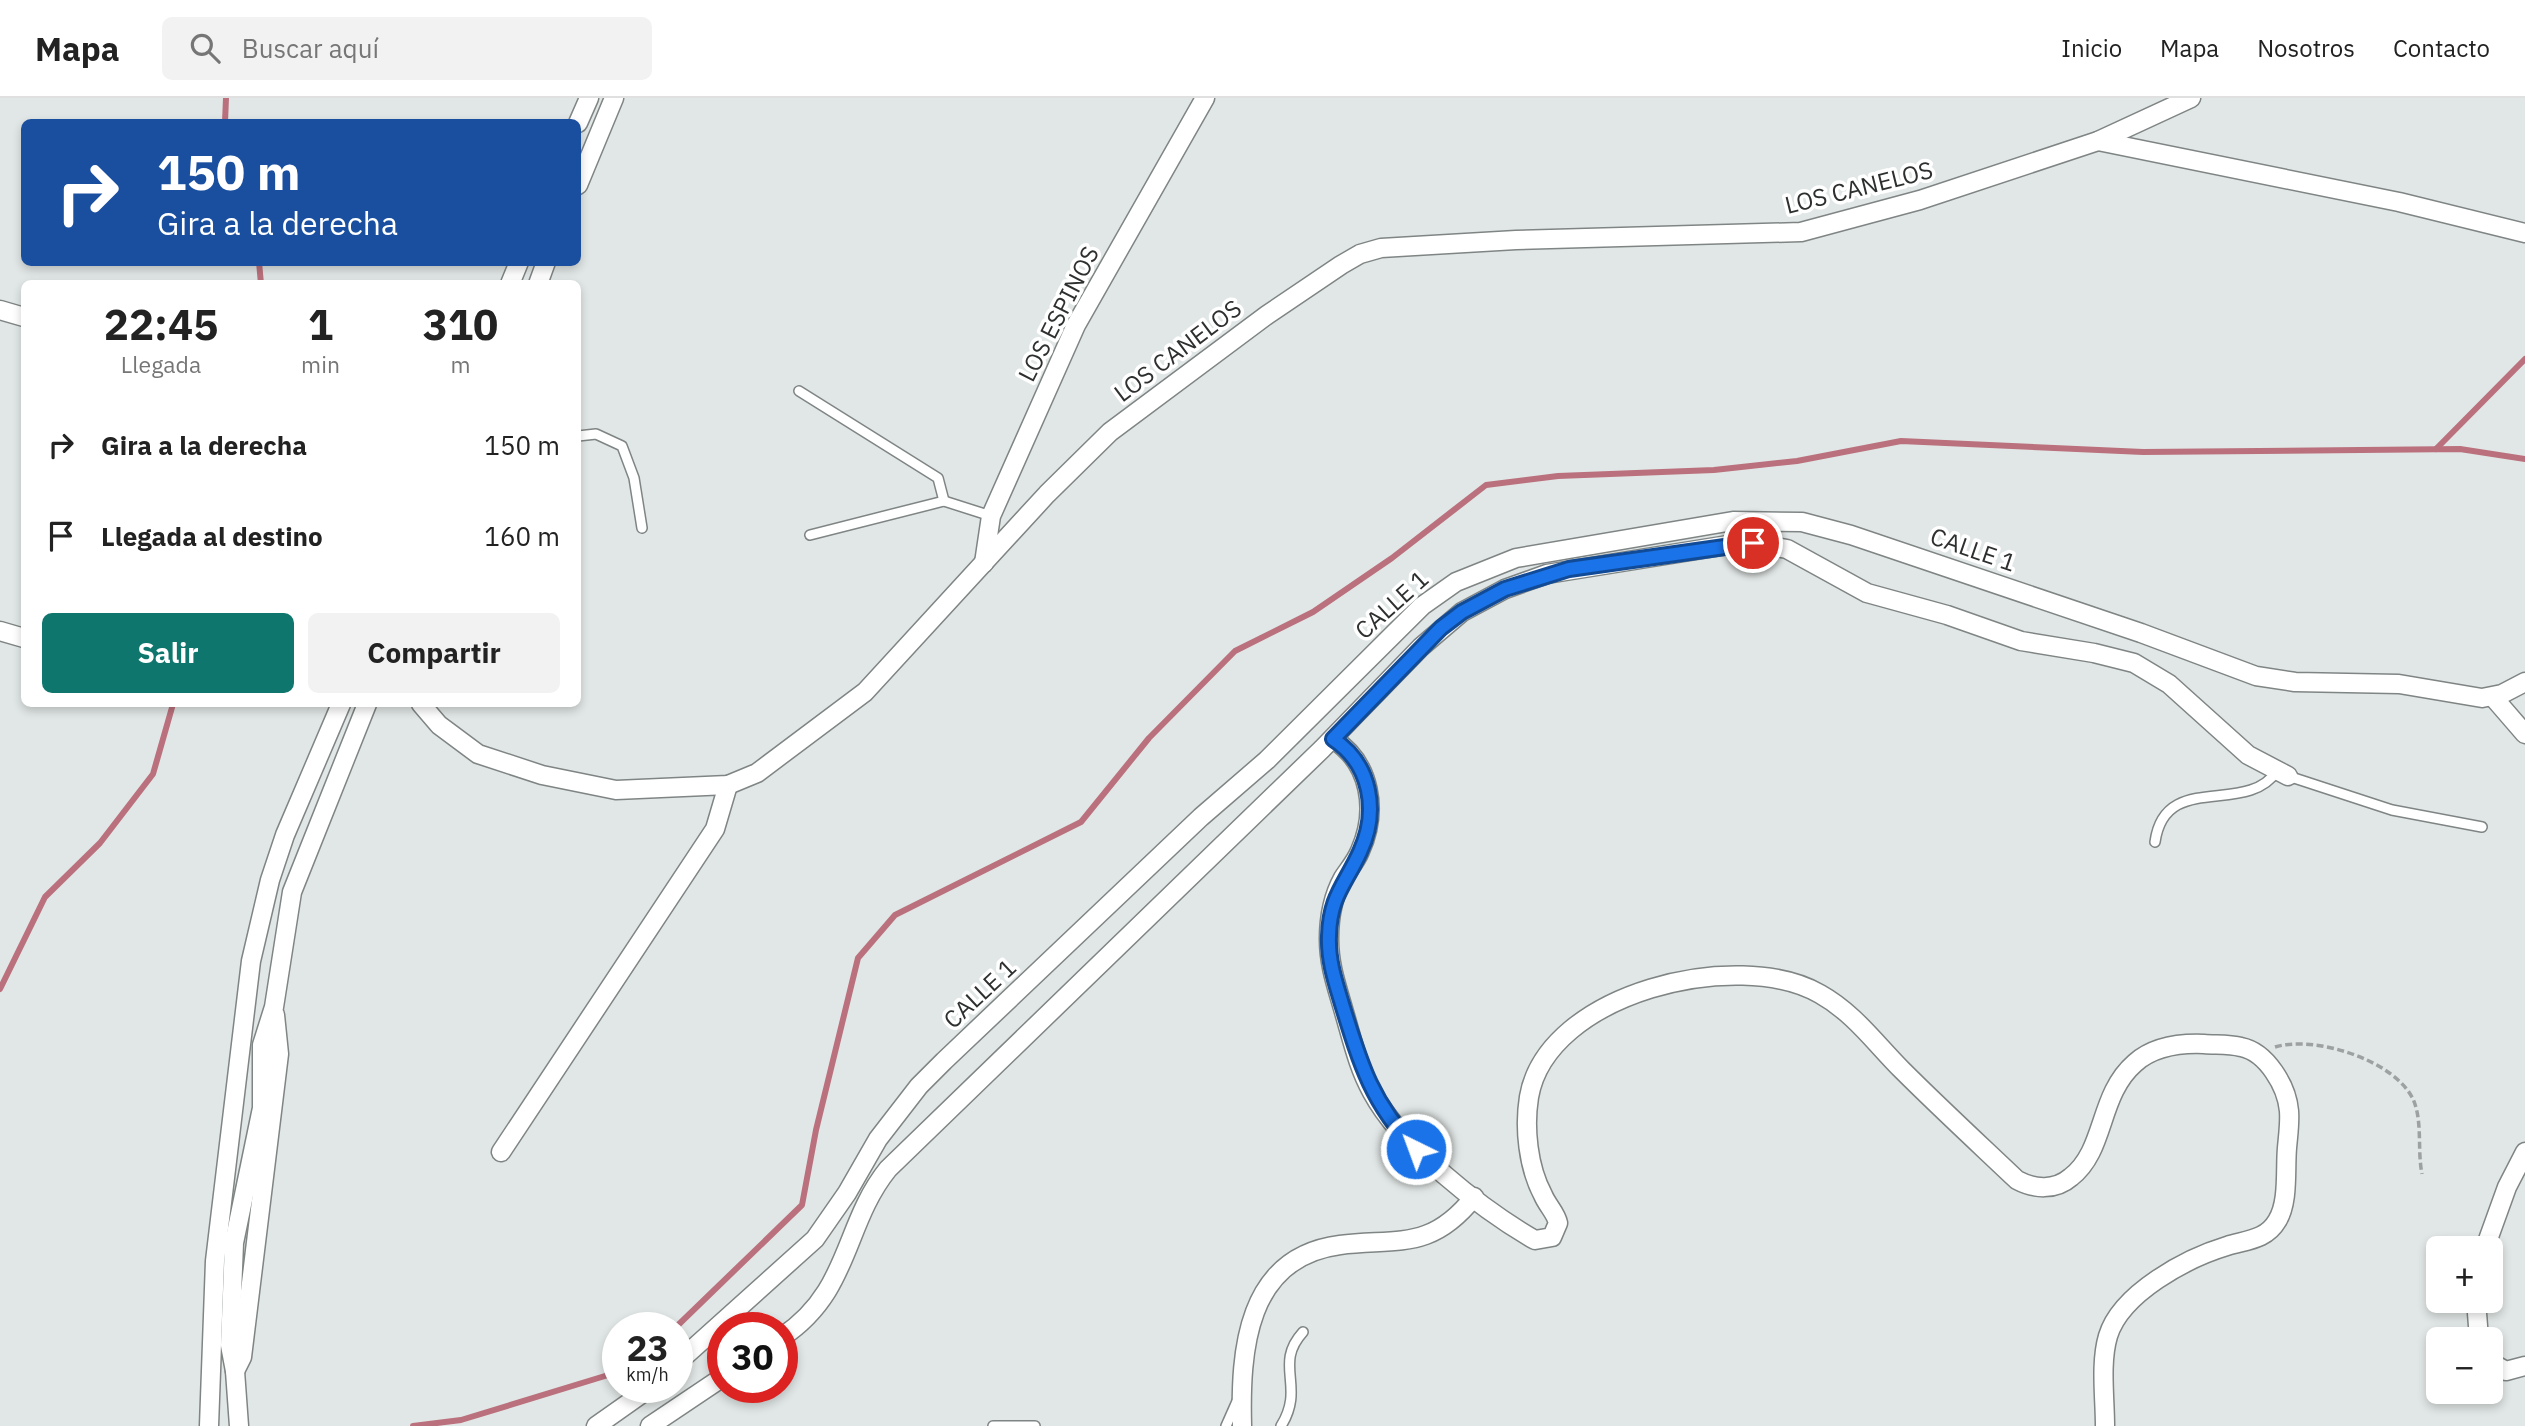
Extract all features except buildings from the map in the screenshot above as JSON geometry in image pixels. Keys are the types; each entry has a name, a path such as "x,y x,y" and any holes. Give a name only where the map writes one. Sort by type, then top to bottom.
{"street":[{"path":"580,119 589,98"},
{"path":"581,178 614,98"},
{"name":"LOS ESPINOS","path":"984,563 991,516 1076,325 1205,98"},
{"name":"LOS CANELOS","path":"424,707 439,725 478,754 542,775 616,790 728,785 757,773 865,692 1047,494 1110,432 1267,315 1360,254 1381,248 1516,240 1801,232 1920,200 2098,141 2191,98"},
{"path":"2098,141 2399,202 2525,233"},
{"path":"0,310 21,316"},
{"name":"CALLE 1","path":"693,1349 815,1239 842,1201 890,1122 944,1060 1201,817 1267,760 1422,606 1456,582 1496,564 1733,521 1802,522 1851,535 2141,633 2256,676 2295,682 2399,684 2471,697 2493,697"},
{"path":"798,1325 827,1294 846,1258 872,1192 888,1169 1333,739 1441,628 1462,612 1505,589 1569,569 1753,543 1787,549 1847,584 1888,600 1947,615 2021,641 2094,653 2134,663 2169,684 2230,742 2282,774"},
{"path":"0,631 21,638"},
{"path":"2525,681 2493,697 2525,734"},
{"path":"209,1426 215,1261 251,961 270,880 285,835 340,707"},
{"path":"239,1426 236,1371 230,1345 234,1243 262,1108 262,1045 274,1007 292,892 366,707"},
{"path":"1333,739 1359,763 1367,781 1369,804 1360,851 1343,879 1331,917 1329,957 1335,987 1361,1068 1383,1111 1416,1149 1474,1197 1535,1240 1552,1237 1558,1228 1557,1218 1538,1184 1528,1139 1529,1096 1539,1068 1556,1043 1594,1014 1638,993 1698,980 1766,976 1819,994 1862,1026 1928,1097 2017,1180 2034,1187 2063,1183 2078,1170 2093,1143 2111,1091 2127,1070 2148,1054 2185,1043 2244,1047 2257,1055 2281,1083 2289,1113 2280,1216 2264,1235 2208,1253 2171,1271 2119,1314 2105,1350 2105,1426"},
{"path":"501,1152 715,829 728,785"},
{"path":"2489,1236 2503,1196 2525,1152"},
{"path":"1242,1426 1242,1392 1249,1322 1262,1293 1284,1269 1324,1248 1394,1243 1422,1237 1447,1224 1474,1197"},
{"path":"2503,1369 2506,1371 2525,1366"},
{"path":"650,1426 707,1388"},
{"path":"596,1426 629,1403"}],"lane":[{"path":"799,391 937,478 944,501"},
{"path":"581,436 596,434 622,446 634,478 642,528"},
{"path":"810,535 944,501 991,516"},
{"path":"2155,842 2160,823 2181,803 2257,791 2282,774 2392,810 2482,827"},
{"path":"1281,1426 1292,1403 1289,1355 1303,1332"},
{"path":"1226,1426 1242,1392"},
{"path":"993,1426 1035,1426"}],"path":[{"path":"2257,1055 2285,1044 2325,1044 2395,1077 2409,1091 2417,1111 2422,1174"}],"waterway":[{"path":"225,119 226,98"},
{"path":"259,266 261,280"},
{"path":"2436,449 2525,359"},
{"path":"692,1312 802,1205 816,1130 858,958 895,915 1081,822 1149,738 1235,651 1313,612 1392,558 1486,485 1558,476 1714,470 1797,461 1901,441 2143,452 2460,449 2525,459"},
{"path":"0,989 45,897 100,843 153,774 172,707"},
{"path":"413,1426 461,1420 602,1377"}],"route":[{"path":"1416,1149 1383,1111 1371,1090 1361,1068 1335,987 1329,957 1331,917 1335,897 1366,835 1369,804 1367,781 1359,763 1352,753 1333,739 1441,628 1485,598 1526,580 1569,569 1753,543"}]}
